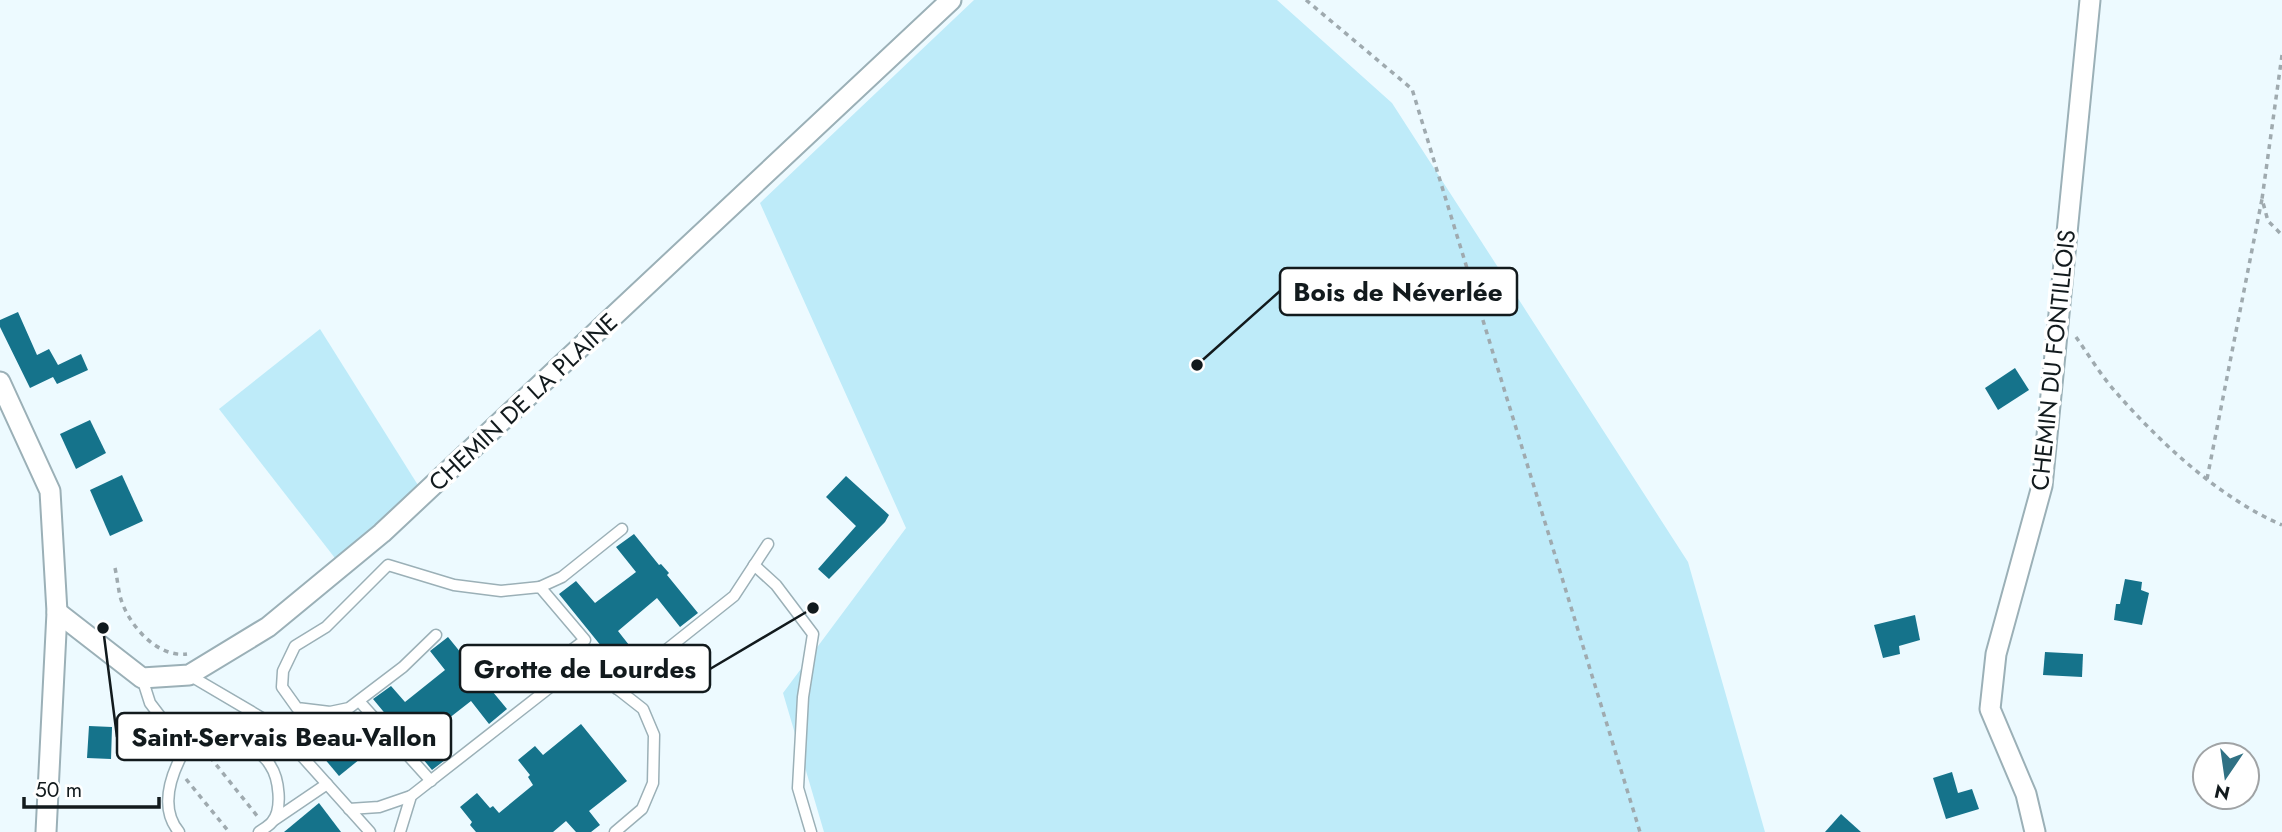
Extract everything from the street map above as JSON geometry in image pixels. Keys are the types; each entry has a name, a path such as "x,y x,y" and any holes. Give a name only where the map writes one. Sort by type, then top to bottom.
{"street":[{"name":"CHEMIN DE LA PLAINE","path":"142,678 189,675 268,627 382,533 951,0"},
{"name":"CHEMIN DU FONTILLOIS","path":"2035,832 2026,794 1990,709 1996,654 2042,485 2090,0"},
{"path":"0,382 50,491 57,612 46,832"},
{"path":"57,612 142,678"}],"lane":[{"path":"436,635 415,657 349,708 330,712 297,708 282,687 281,679 295,646 326,626 388,565 454,585 501,591 540,587 562,577 622,529"},
{"path":"617,689 734,596 768,544"},
{"path":"754,565 776,585 813,634 803,697 798,788 811,832"},
{"path":"540,587 585,640 549,667 558,681"},
{"path":"189,675 274,725 370,832"},
{"path":"349,809 379,807 411,796 558,681 581,676 606,680 643,709 654,734 653,783 642,809 621,830"},
{"path":"142,678 150,703 185,749"},
{"path":"359,701 431,781"},
{"path":"185,749 228,743 244,746 269,762 275,773 279,799 266,826"},
{"path":"179,832 168,811 171,780 185,749"},
{"path":"266,826 327,784"},
{"path":"400,832 411,796"}],"path":[{"path":"1306,0 1412,89 1640,832"},
{"path":"2207,480 2262,199 2282,55"},
{"path":"2262,199 2268,221 2282,235"},
{"path":"2059,312 2113,389 2170,448 2207,480 2282,525"},
{"path":"116,568 120,598 138,631 156,646 177,654 193,652"},
{"path":"201,746 266,826"},
{"path":"176,767 229,832"}],"shaded area":[{"path":"974,0 1277,0 1392,103 1688,562 1765,832 824,832 783,693 906,528 760,203"},
{"path":"320,329 421,490 338,562 219,409"}],"building":[{"path":"18,312 37,355 49,349 58,365 81,354 88,370 57,384 53,377 30,388 0,327 0,320"},
{"path":"2015,368 2029,390 1998,410 1985,388"},
{"path":"90,420 106,453 76,469 60,434"},
{"path":"122,475 143,521 110,536 90,490"},
{"path":"846,476 889,515 829,579 818,569 856,526 826,497"},
{"path":"634,534 669,573 667,575 698,613 680,627 657,598 618,631 640,659 623,673 559,594 576,581 595,603 636,572 616,547"},
{"path":"2125,579 2142,582 2141,590 2149,593 2142,625 2114,620 2116,604 2120,604"},
{"path":"1915,615 1920,640 1899,646 1900,654 1883,658 1874,625"},
{"path":"448,637 507,709 489,724 471,701 430,733 449,757 432,770 373,699 391,686 405,702 445,670 430,651"},
{"path":"2045,652 2083,654 2082,677 2043,675"},
{"path":"581,724 627,781 589,811 600,825 591,832 576,832 566,821 553,832 476,832 460,807 477,793 490,808 493,806 499,813 533,785 528,777 530,775 518,760 535,746 543,755"},
{"path":"89,726 112,727 111,759 87,758"},
{"path":"334,728 360,759 339,776 313,745"},
{"path":"1952,772 1958,793 1972,789 1979,809 1946,819 1933,778"},
{"path":"319,803 341,832 284,832"},
{"path":"1841,814 1861,832 1825,832"}],"place":[{"name":"Bois de Néverlée","path":"1197,365"},
{"name":"Grotte de Lourdes","path":"813,608"},
{"name":"Saint-Servais Beau-Vallon","path":"103,628"}]}
